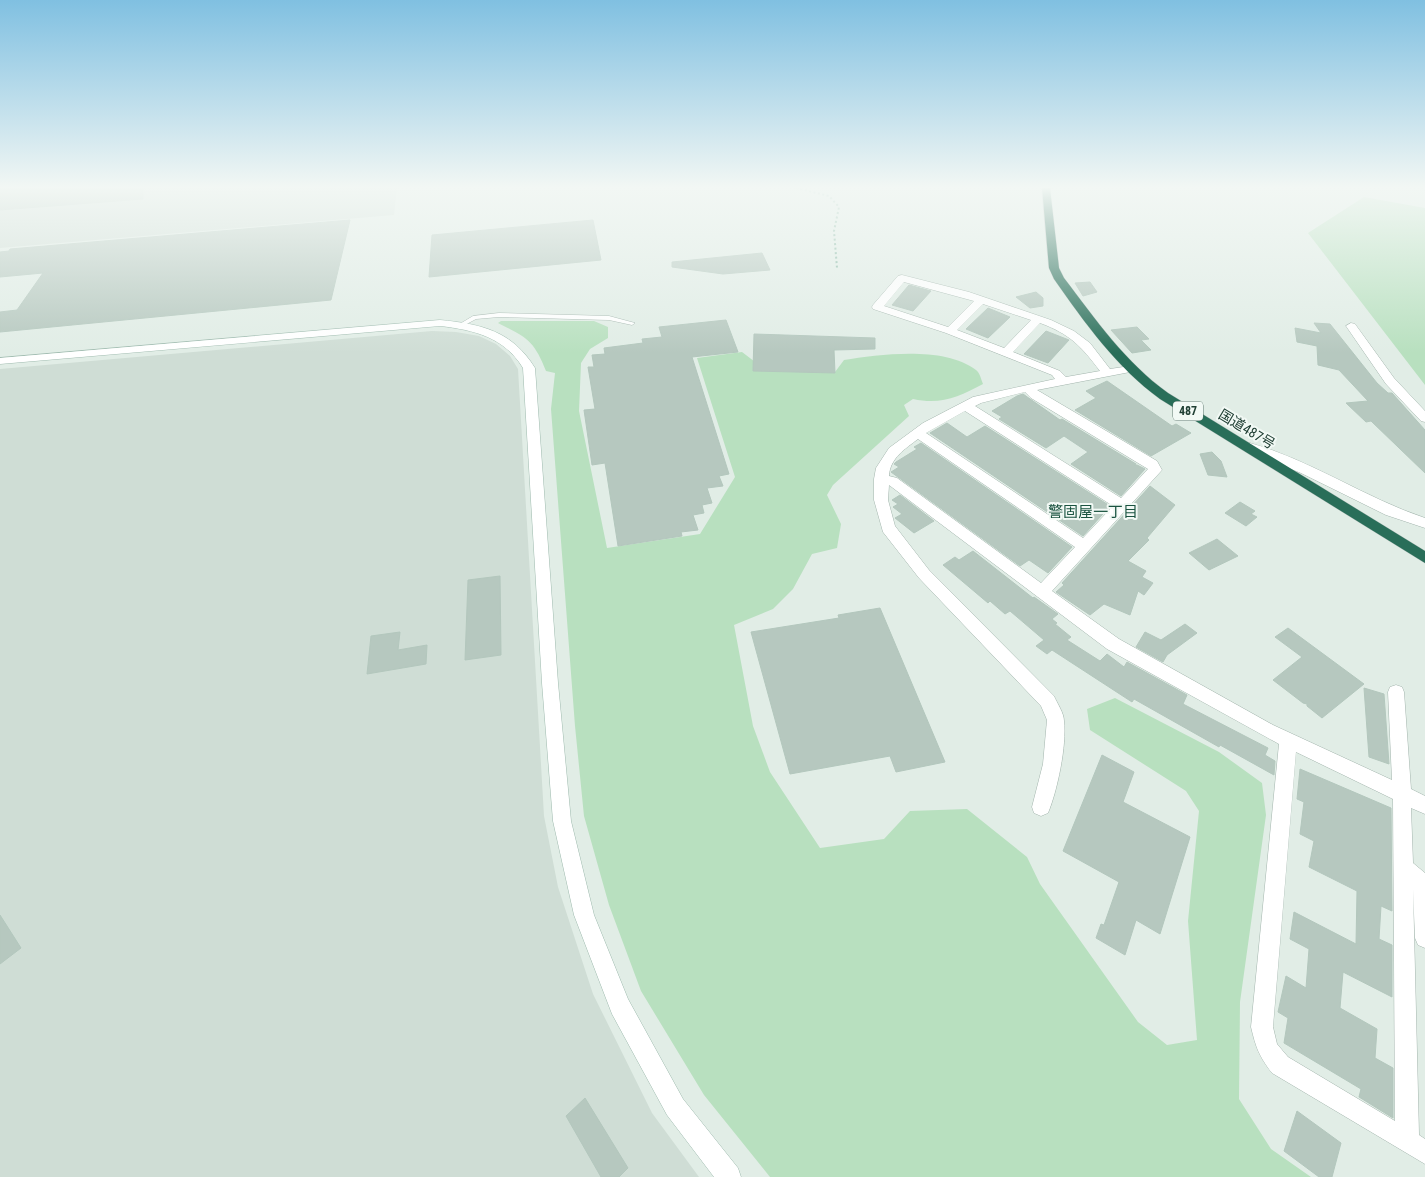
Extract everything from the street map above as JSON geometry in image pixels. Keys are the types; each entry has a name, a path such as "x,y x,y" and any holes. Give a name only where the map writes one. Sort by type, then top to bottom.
{"highway":[{"name":"国道487号","path":"1051,243 1054,268 1059,279 1078,306 1130,369 1164,396 1425,558"}],"street":[{"path":"1063,382 1056,373 950,331 877,307 902,278 981,300 1038,319 1070,333 1086,345 1108,374"},
{"path":"950,331 981,300"},
{"path":"1006,353 1038,319"},
{"path":"0,362 430,324 461,325 482,329 505,340 523,355 529,368 550,683 562,821 584,915 620,1006 675,1107 729,1177"},
{"path":"1351,326 1390,381 1425,418"},
{"path":"1041,807 1052,764 1056,720 1048,701 924,574 888,528 881,500 883,468 894,451 927,426 977,400 1028,388 1130,369"},
{"path":"1028,388 1035,395 1152,464 1155,470 1041,592"},
{"path":"966,406 1122,506"},
{"path":"918,433 1084,546"},
{"path":"1244,444 1306,470 1391,512 1425,523"},
{"path":"881,479 892,481 1113,644 1288,740 1425,805"},
{"path":"1396,692 1402,795 1406,1141"},
{"path":"1288,740 1262,1027 1267,1049 1280,1065 1425,1152"},
{"path":"1403,868 1423,884 1425,938"}],"lane":[{"path":"461,325 475,317 499,315 609,318 632,322"}],"path":[{"path":"835,243 837,268"}],"shaded area":[{"path":"0,243 61,243 0,248"},
{"path":"432,331 456,332 479,336 496,344 510,356 518,369 544,816 558,887 593,994 652,1113 699,1177 0,1177 0,369"}],"green space":[{"path":"1316,243 1425,243 1425,385"},
{"path":"501,321 594,321 608,327 608,338 590,349 581,363 579,411 607,548 700,534 735,477 697,358 742,352 767,371 835,372 844,360 894,354 912,354 948,357 963,362 977,371 983,384 966,393 941,400 923,401 913,399 904,405 909,416 833,485 827,495 841,524 837,548 812,554 793,589 773,609 734,625 753,726 770,772 820,848 884,839 910,811 967,809 1027,857 1040,884 1138,1022 1167,1045 1197,1040 1188,921 1199,811 1186,791 1090,730 1087,709 1115,698 1219,752 1262,783 1266,815 1240,1002 1239,1099 1271,1149 1311,1177 770,1177 704,1095 641,991 609,905 584,816 575,726 551,409 555,373 546,371 533,346 516,332 498,323"}],"building":[{"path":"81,243 345,243 331,300 0,332 0,312 17,310 43,273 0,277 0,252 9,251 10,249"},
{"path":"431,243 598,243 601,260 429,277"},
{"path":"762,253 770,270 723,274 672,267 672,262"},
{"path":"1090,282 1097,292 1083,296 1075,283"},
{"path":"909,285 931,291 913,311 892,305"},
{"path":"1036,292 1043,298 1043,306 1030,308 1016,297"},
{"path":"988,308 1010,317 988,338 966,329"},
{"path":"726,320 738,352 692,357 729,474 719,476 723,486 707,488 712,503 702,505 704,513 693,515 698,530 681,532 682,536 618,546 605,463 592,465 584,410 595,409 588,367 594,367 592,355 605,354 604,348 643,343 642,339 662,337 659,327"},
{"path":"1314,323 1330,324 1377,383 1388,393 1392,393 1425,430 1425,473 1371,421 1366,422 1346,403 1368,401 1339,370 1318,365 1317,346 1297,342 1295,328 1321,333"},
{"path":"1137,327 1149,339 1141,340 1151,350 1132,353 1111,330"},
{"path":"1046,331 1069,340 1048,363 1024,354"},
{"path":"754,334 875,338 875,349 834,350 835,373 753,371"},
{"path":"1107,381 1172,426 1176,424 1191,433 1151,456 1075,410 1096,398 1086,391"},
{"path":"1023,394 1060,420 1062,419 1136,464 1134,465 1145,469 1121,496 1071,464 1088,452 1064,436 1046,448 999,419 1002,417 992,411"},
{"path":"947,423 967,437 985,426 1110,506 1083,536 930,433"},
{"path":"921,443 1072,547 1048,573 1029,560 1020,566 891,472 899,467 894,464 896,462 917,449 914,447"},
{"path":"1212,452 1221,461 1227,477 1208,475 1200,454"},
{"path":"1150,486 1175,505 1147,538 1149,540 1128,561 1146,571 1142,577 1153,583 1144,595 1138,591 1130,615 1104,604 1090,615 1056,592"},
{"path":"900,495 934,521 914,533 895,518 902,514 893,507 898,504 892,500"},
{"path":"1240,502 1255,511 1251,514 1257,517 1246,526 1225,513"},
{"path":"1217,539 1238,556 1209,570 1189,553"},
{"path":"973,551 1033,598 1058,614 1052,619 1057,623 1055,624 1071,637 1067,640 1100,661 1107,654 1124,667 1127,662 1187,695 1183,704 1268,748 1265,755 1275,761 1274,775 1220,745 1219,747 1134,699 1132,702 1052,650 1047,654 1036,646 1044,640 1010,611 1005,614 990,601 988,603 943,565 955,557 959,560"},
{"path":"500,576 501,655 465,660 468,580"},
{"path":"880,608 945,762 896,772 890,756 790,774 751,632 839,618 838,615"},
{"path":"1185,624 1197,633 1167,655 1163,662 1136,647 1145,632 1161,640"},
{"path":"1288,628 1364,684 1322,718 1307,704 1273,680 1302,657 1275,637"},
{"path":"400,632 398,650 427,645 426,664 367,674 371,636"},
{"path":"1364,688 1384,694 1389,764 1369,757"},
{"path":"1102,755 1134,772 1123,802 1190,837 1160,934 1136,920 1125,955 1096,938 1101,924 1104,925 1119,882 1063,851"},
{"path":"1300,769 1391,808 1392,911 1381,906 1379,939 1392,945 1392,997 1343,972 1340,1008 1377,1029 1375,1058 1393,1068 1393,1118 1359,1097 1361,1089 1284,1043 1288,1018 1278,1012 1286,976 1306,988 1309,949 1290,939 1294,912 1356,944 1357,891 1309,867 1314,841 1300,834 1304,802 1297,799"},
{"path":"0,915 21,948 0,964"},
{"path":"585,1098 628,1168 619,1177 601,1177 566,1116"},
{"path":"1297,1111 1341,1143 1332,1177 1319,1177 1284,1151"}],"district":[{"name":"警固屋一丁目","path":"1093,512"}]}
